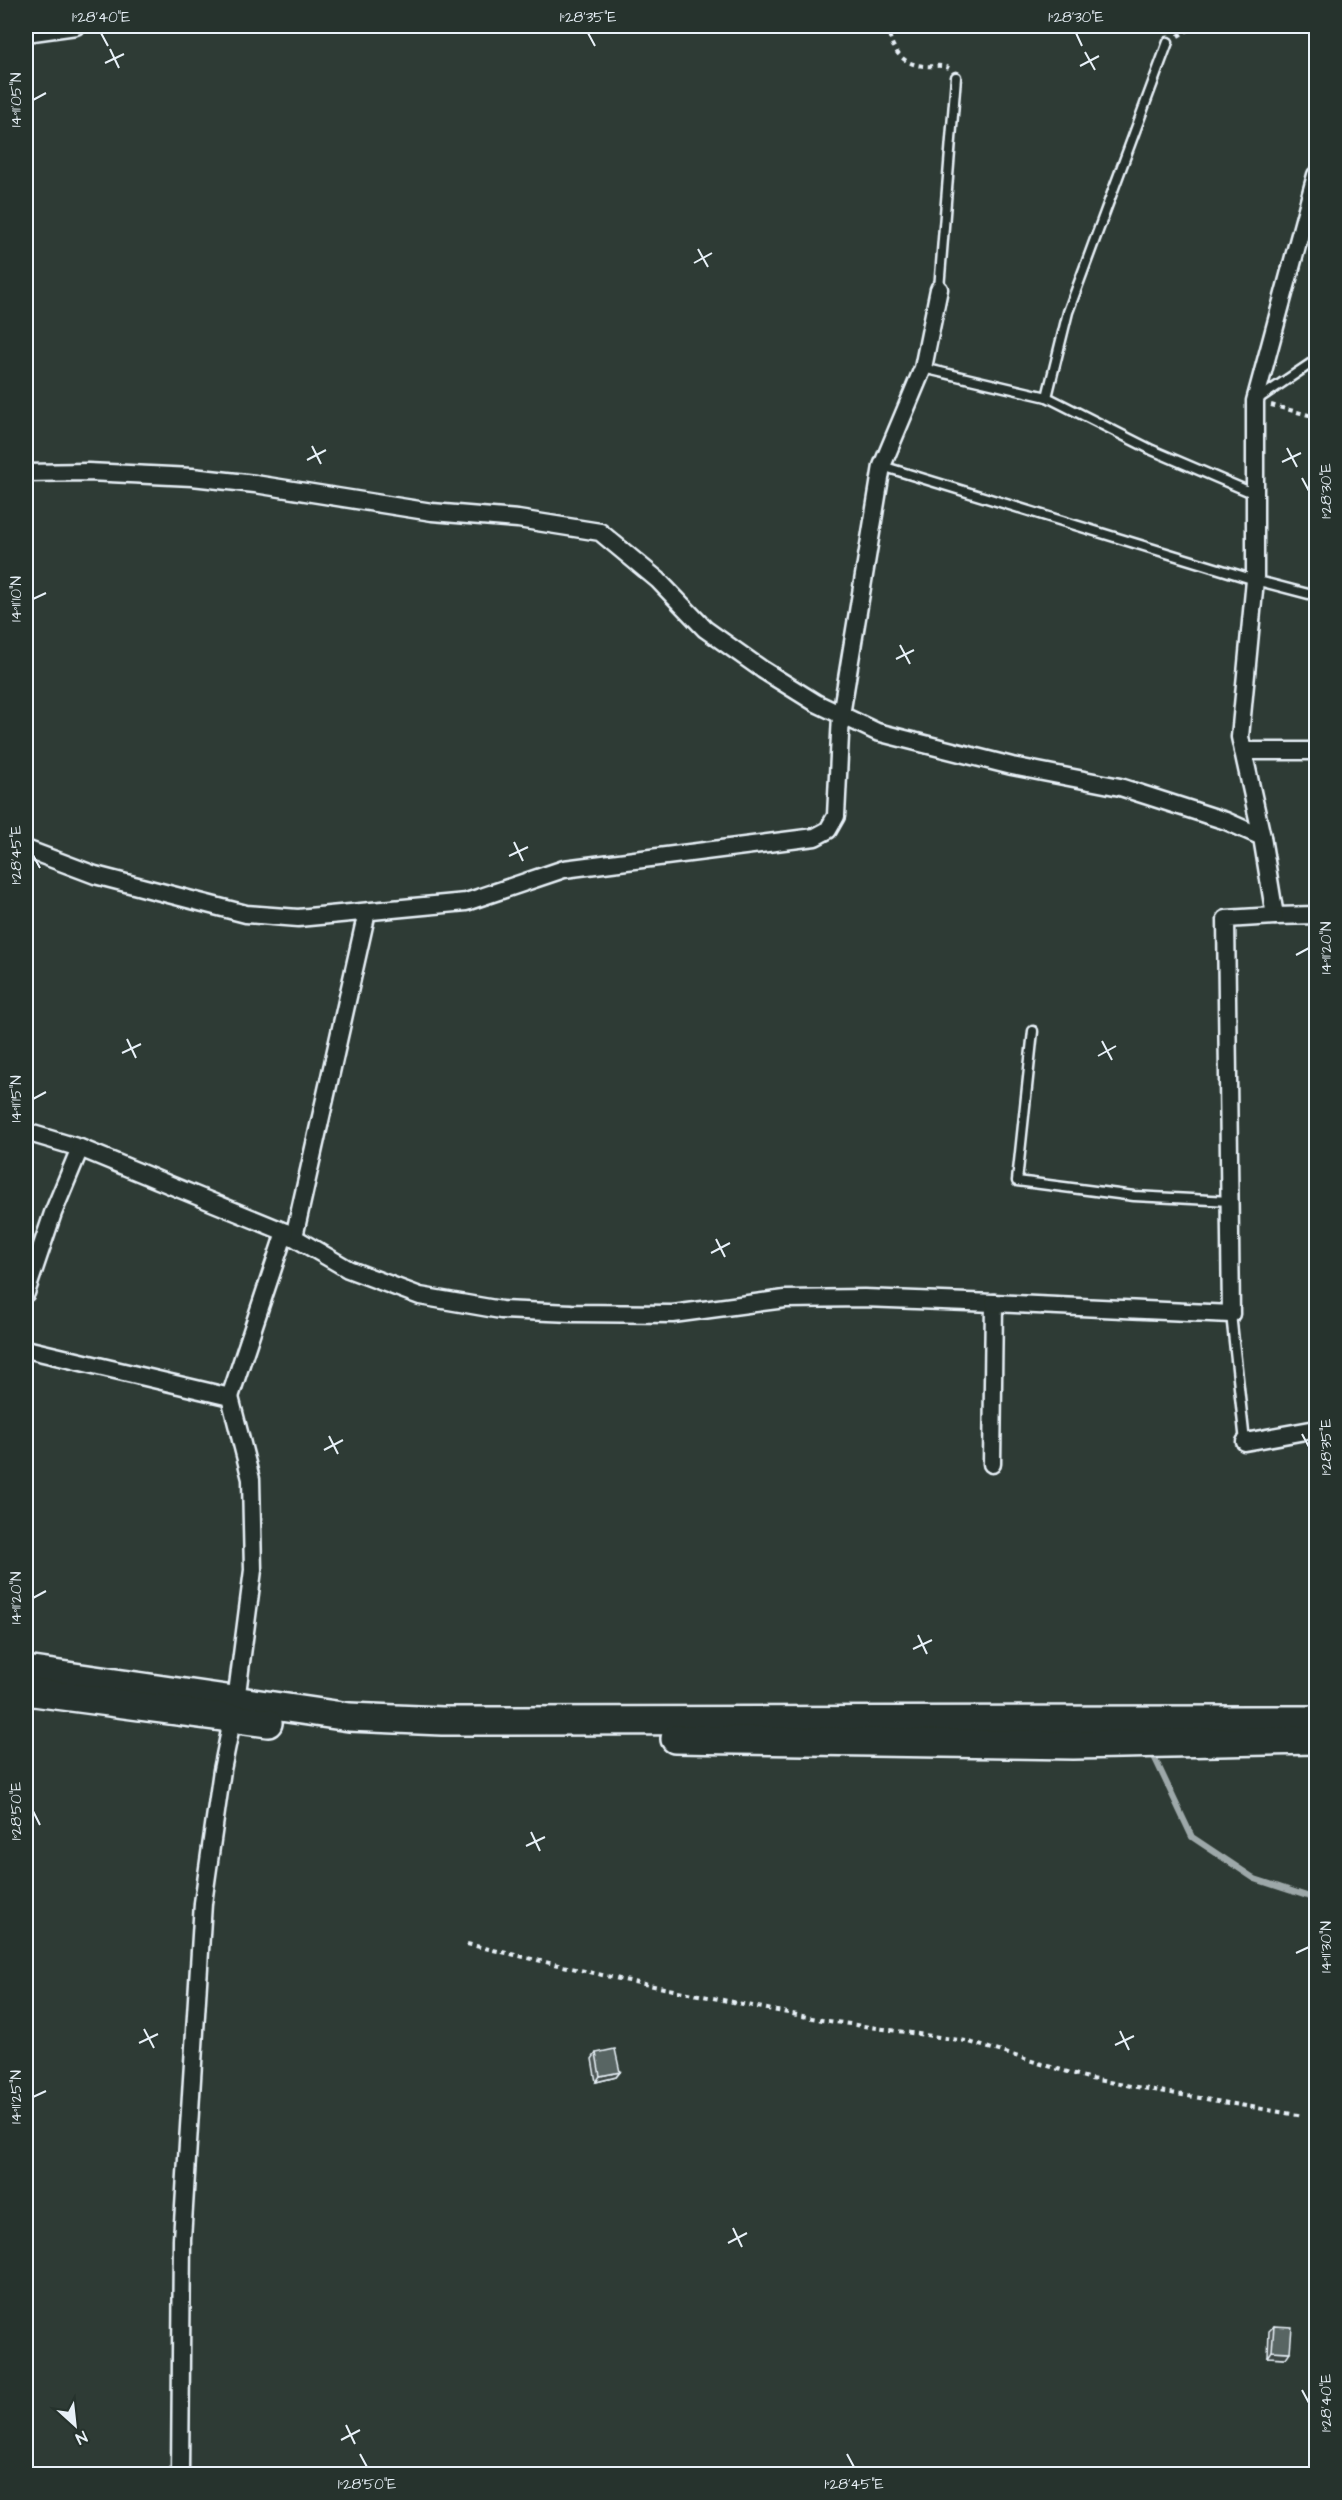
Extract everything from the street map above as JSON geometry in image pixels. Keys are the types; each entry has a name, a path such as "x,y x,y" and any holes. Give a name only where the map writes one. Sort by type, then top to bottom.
{"main road":[{"path":"26,1670 348,1731 442,1736 1073,1745 1317,1740"},
{"path":"26,1691 234,1710 442,1721 1317,1720"}],"street":[{"path":"26,33 76,26"},
{"path":"1275,916 1262,837 1239,737 1255,580 1255,401 1317,175"},
{"path":"26,849 95,874 246,914 298,918 466,902 564,868 815,837 828,830 836,816 842,715 882,466 923,368 939,289"},
{"path":"26,473 88,472 203,478 342,496 432,512 518,519 600,532 658,580 705,629 763,670 816,703 877,732 1012,766 1120,787 1226,821 1262,837"},
{"path":"1243,751 1317,751"},
{"path":"180,2475 182,2239 203,1903 254,1570 251,1479 230,1397 290,1234 367,912"},
{"path":"26,1132 80,1148 290,1234 348,1269 420,1296 501,1310 673,1314 785,1299 853,1298 1231,1314 1226,919 1317,915"},
{"path":"26,1293 53,1213 80,1148"},
{"path":"992,1464 994,1303"},
{"path":"26,1349 230,1397"},
{"path":"1245,1442 1317,1429"}],"lane":[{"path":"1047,397 1068,312 1168,42"},
{"path":"939,289 956,77"},
{"path":"1255,401 1317,360"},
{"path":"923,368 1047,397 1152,450 1255,494"},
{"path":"882,466 1255,580 1317,596"},
{"path":"1033,1031 1017,1181 1134,1196 1231,1201"},
{"path":"1231,1314 1245,1442"}],"path":[{"path":"888,26 889,38 894,50 910,62 925,66 941,65 951,69 956,77"},
{"path":"1168,42 1195,26"},
{"path":"1255,401 1317,417"},
{"path":"467,1944 624,1980 822,2020 966,2041 1091,2079 1303,2116"}],"building":[{"path":"615,2049 620,2072 600,2076 596,2053"},
{"path":"1274,2326 1292,2327 1290,2352 1272,2351"}],"waterway":[{"path":"1151,1750 1192,1837 1255,1879 1316,1899"}]}
